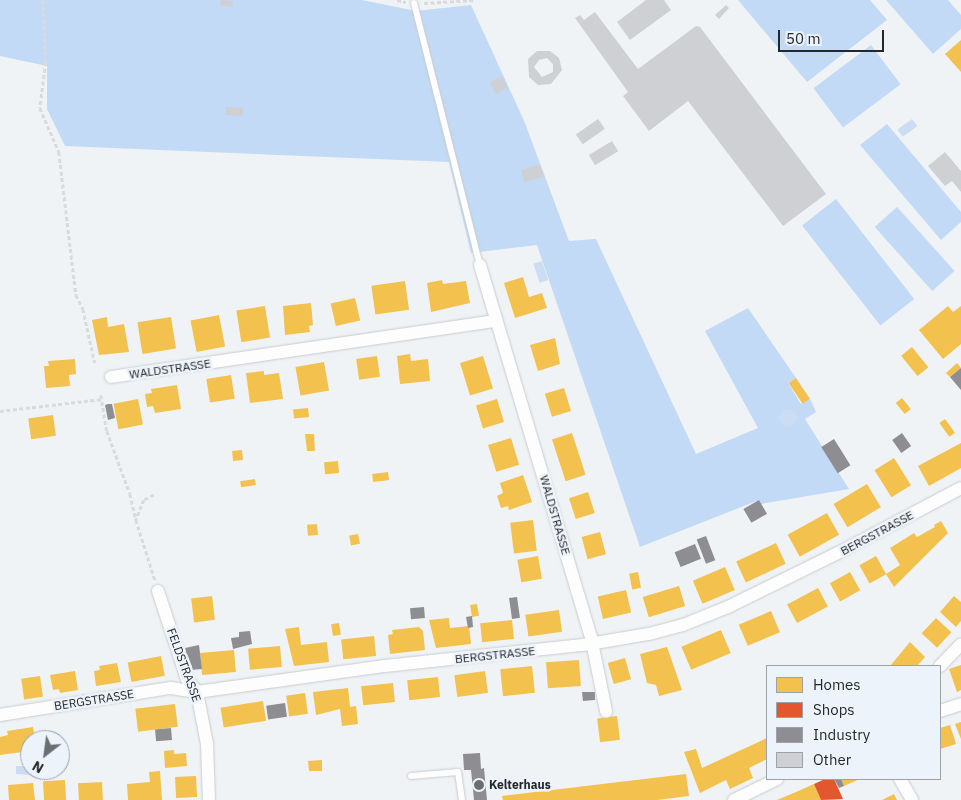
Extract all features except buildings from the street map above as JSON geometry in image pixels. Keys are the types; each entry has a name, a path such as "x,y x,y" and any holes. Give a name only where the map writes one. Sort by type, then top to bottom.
{"street":[{"name":"WALDSTRASSE","path":"480,265 592,644 592,654 606,711"},
{"name":"WALDSTRASSE","path":"111,377 495,321"},
{"name":"BERGSTRASSE","path":"0,715 171,688 197,692 592,644 683,625 728,607 844,550 961,488"},
{"name":"FELDSTRASSE","path":"158,590 187,679 197,692 207,744 209,800"},
{"path":"941,665 961,644"},
{"path":"941,711 961,704"},
{"path":"734,800 775,780"},
{"path":"901,780 912,800"}],"lane":[{"path":"414,3 480,265"},
{"path":"411,776 458,772 462,800"}],"path":[{"path":"42,0 46,62 40,108 59,152 76,295 83,309 95,363"},
{"path":"397,0 414,3 476,0"},
{"path":"0,411 101,397 107,431 130,494 136,520 158,590"},
{"path":"136,520 144,500 154,495"}],"shaded area":[{"path":"0,0 362,0 416,11 471,5 525,123 569,241 596,239 696,454 758,428 705,331 748,308 796,378 788,383 801,404 810,399 816,412 805,419 849,489 761,504 759,500 640,547 537,245 471,253 449,162 65,146 47,109 47,66 0,56"},
{"path":"738,0 870,0 887,20 807,82"},
{"path":"886,0 948,0 961,15 961,29 933,54"},
{"path":"871,45 900,84 843,127 813,88"},
{"path":"912,119 917,126 903,137 897,130"},
{"path":"887,124 961,212 961,222 941,240 860,145"},
{"path":"836,199 914,299 880,326 802,225"},
{"path":"897,207 955,271 932,291 875,227"},
{"path":"542,261 548,280 540,283 533,264"},
{"path":"788,409 794,412 797,418 794,424 788,427 782,424 779,418 782,412"},
{"path":"16,766 20,766 20,774 16,774"}],"place":[{"name":"Kelterhaus","path":"479,785"}]}
